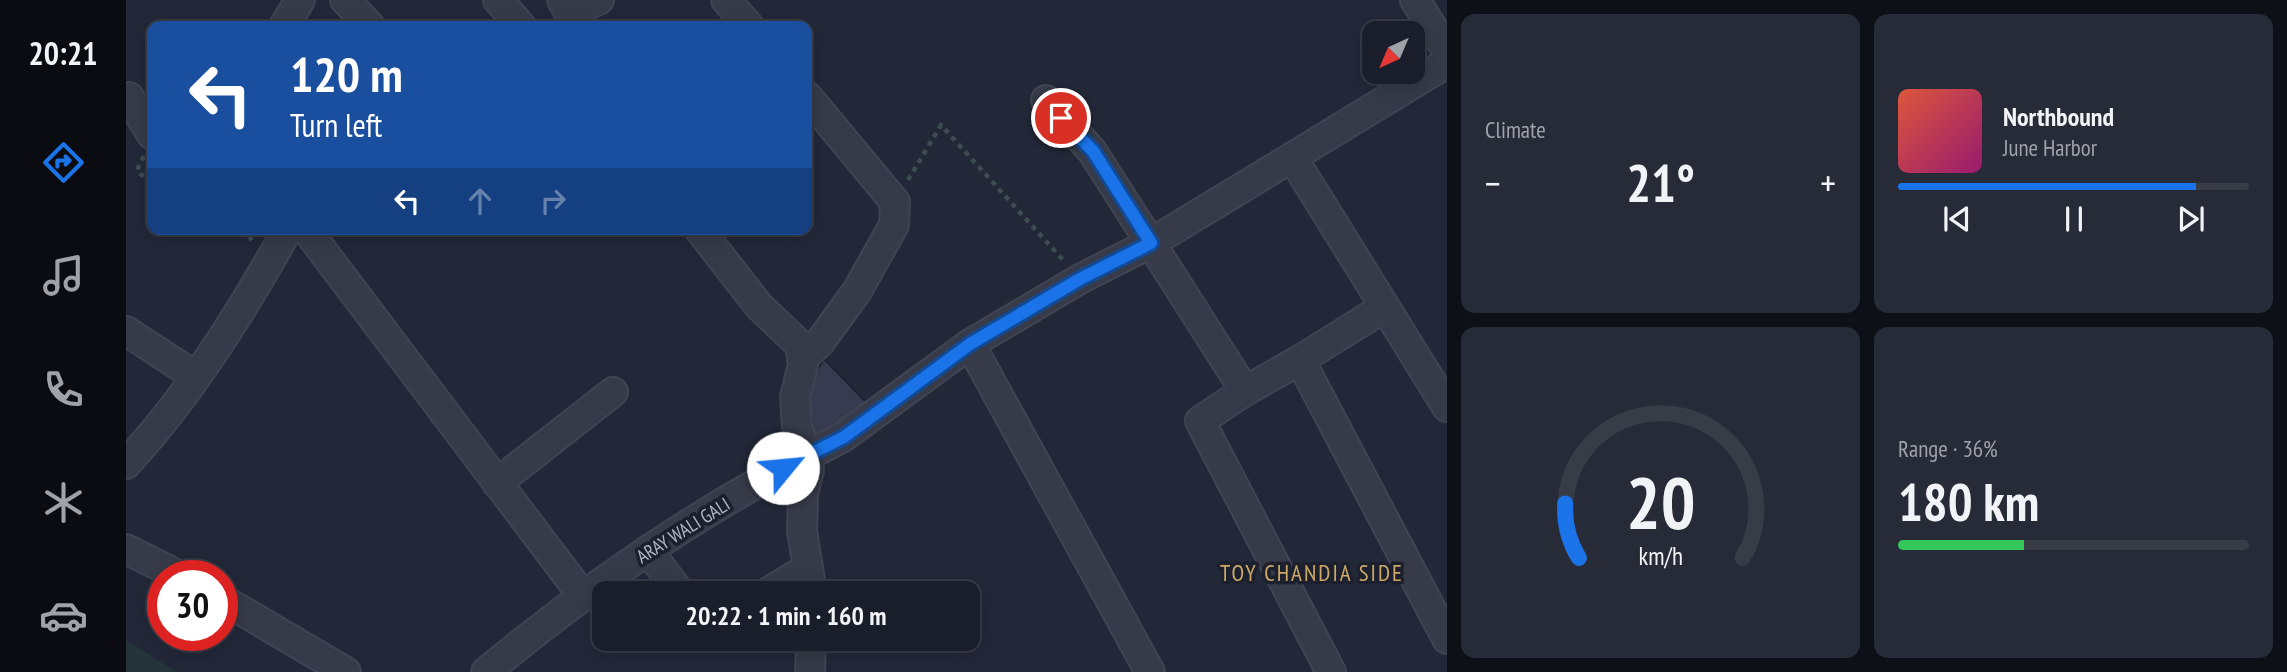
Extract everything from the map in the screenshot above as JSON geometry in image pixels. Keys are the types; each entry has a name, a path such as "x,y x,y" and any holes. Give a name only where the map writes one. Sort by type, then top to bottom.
{"street":[{"path":"287,21 300,0"},
{"path":"345,0 365,21"},
{"path":"498,0 517,21"},
{"path":"567,13 599,0"},
{"path":"726,0 745,21"},
{"path":"1415,0 1447,51"},
{"name":"ARAY WALI GALI","path":"486,672 543,625 649,550 807,456 844,437 970,344 1080,279 1151,243 1447,63"},
{"path":"126,101 129,97 147,136"},
{"path":"1046,100 1093,151 1245,391"},
{"path":"802,359 820,342 856,291 894,225 895,202 812,104"},
{"path":"1292,158 1447,407"},
{"path":"126,464 227,331 284,235"},
{"path":"311,235 583,596"},
{"path":"704,235 759,306 800,345 802,359 795,397 797,427 809,470 803,494 802,531 810,580"},
{"path":"1331,672 1200,421 1385,307"},
{"path":"126,331 195,376"},
{"path":"970,344 1150,672"},
{"path":"1300,360 1447,639"},
{"path":"497,483 613,392"},
{"path":"126,549 148,560"},
{"path":"649,550 671,581"},
{"path":"238,608 346,672"},
{"path":"810,672 811,651"}],"path":[{"path":"895,202 941,125 1080,279"},
{"path":"147,149 137,170 147,181"}],"shaded area":[{"path":"126,640 177,672 126,672"}],"building":[{"path":"824,359 871,407 820,442 813,433 808,392"}],"district":[{"name":"TOY CHANDIA SIDE","path":"1312,573"}],"route":[{"path":"783,468 844,437 970,344 1080,279 1151,243 1093,151 1061,118"}]}
